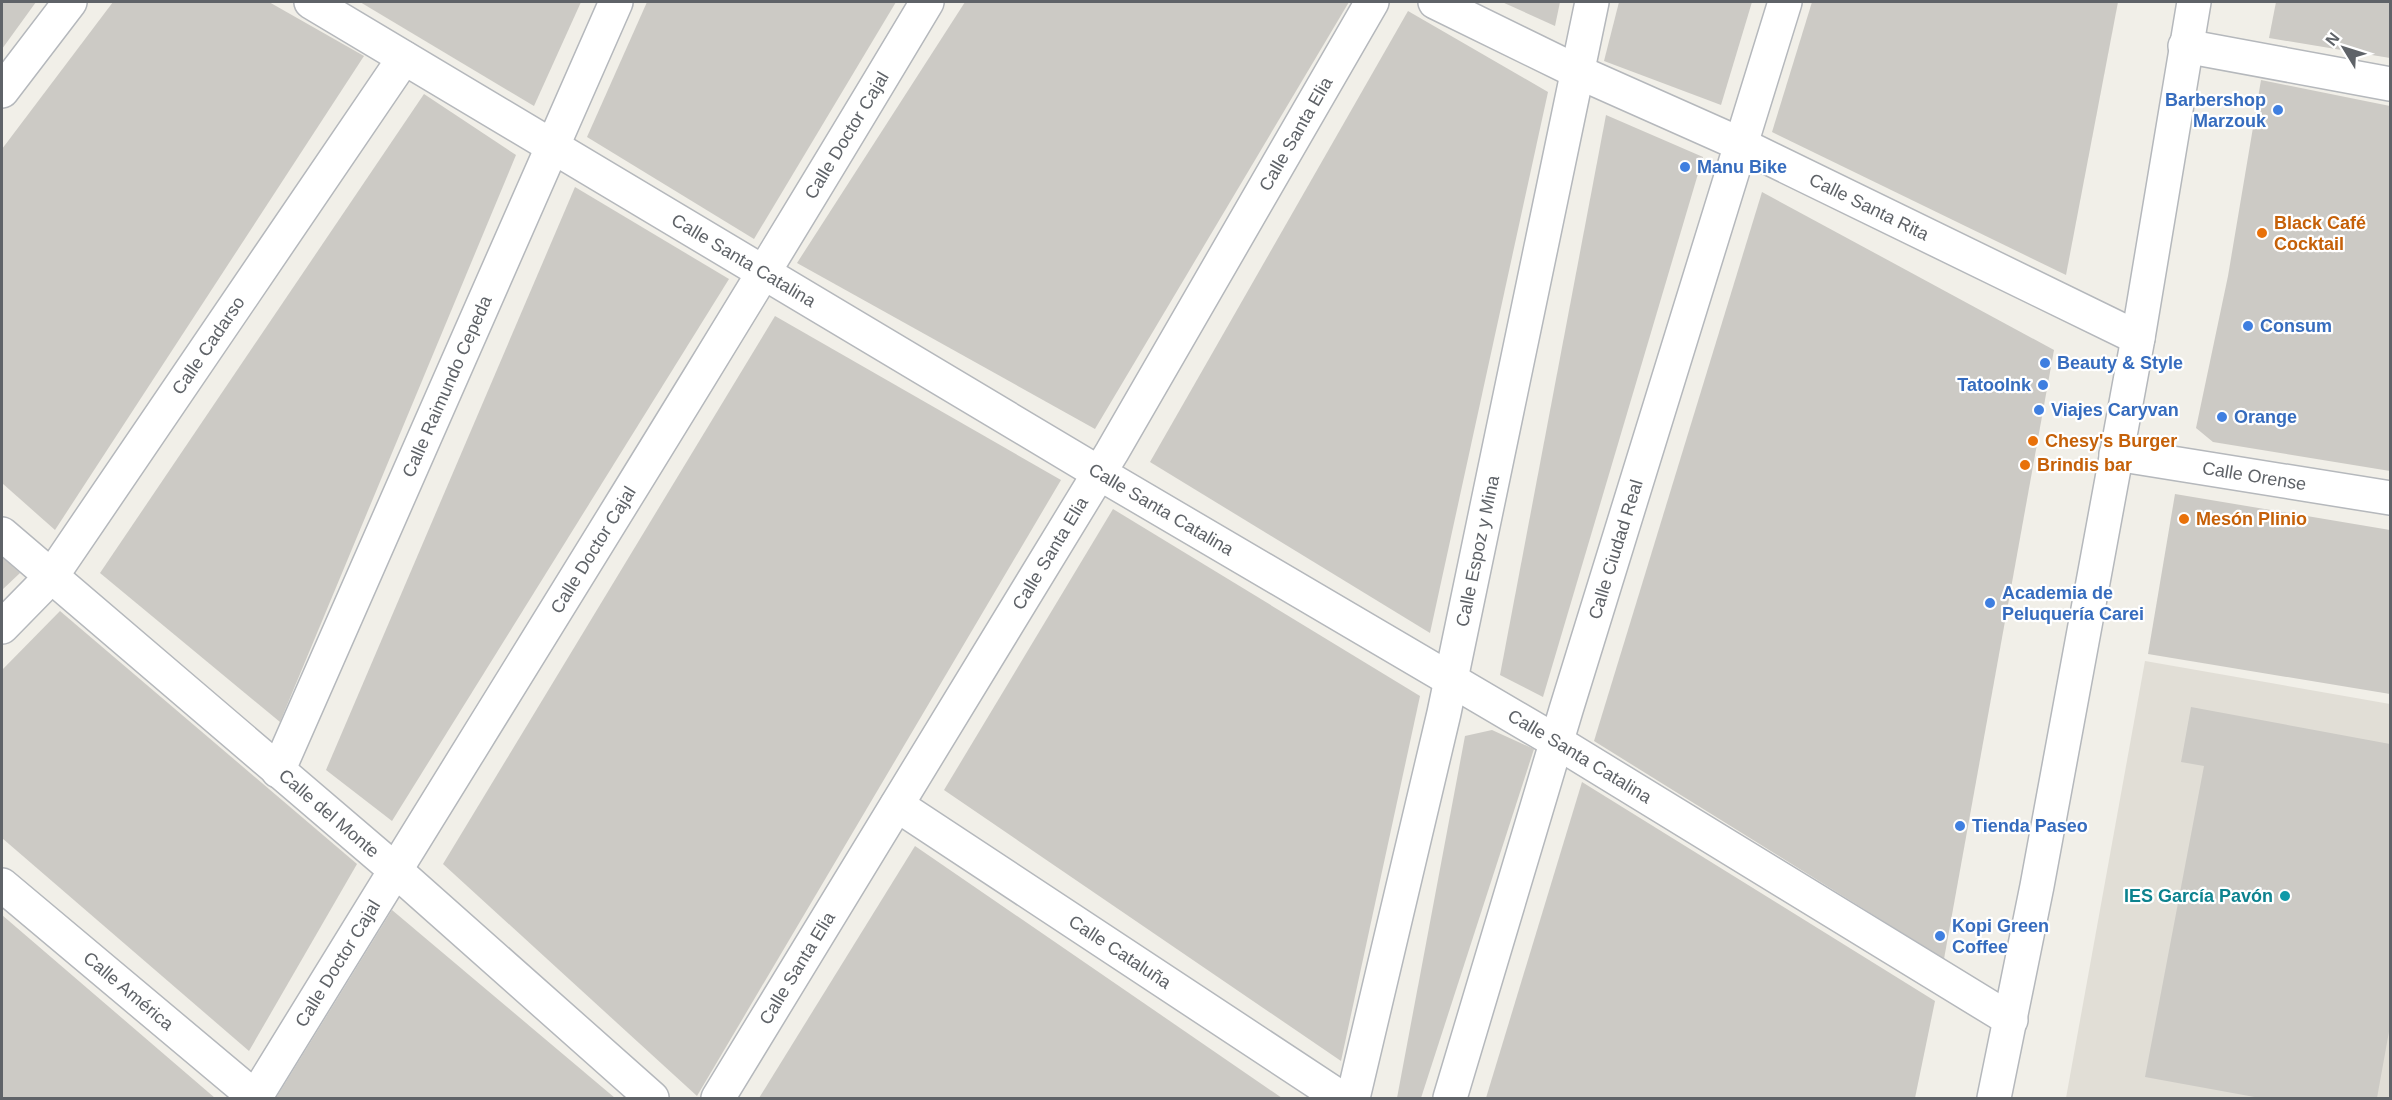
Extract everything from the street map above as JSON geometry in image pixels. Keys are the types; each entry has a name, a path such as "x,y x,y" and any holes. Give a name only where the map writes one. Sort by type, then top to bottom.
{"street":[{"path":"2,91 69,2"},
{"name":"Calle Santa Catalina","path":"311,2 1099,473 1557,742 2011,1020"},
{"name":"Calle Raimundo Cepeda","path":"278,771 616,2"},
{"name":"Calle Doctor Cajal","path":"256,1098 394,869 764,274 927,2"},
{"name":"Calle Santa Elia","path":"718,1098 1099,473 1372,2"},
{"name":"Calle Santa Rita","path":"1435,2 1576,71 1740,144 2138,338"},
{"name":"Calle Espoz y Mina","path":"1353,1098 1450,681 1592,2"},
{"name":"Calle Ciudad Real","path":"1450,1098 1785,2"},
{"path":"1994,1098 2011,1020 2138,338 2194,2"},
{"path":"2185,46 2391,84"},
{"name":"Calle Cadarso","path":"2,627 51,577 404,58"},
{"name":"Calle Orense","path":"2116,454 2391,498"},
{"name":"Calle del Monte","path":"2,534 394,869 652,1098"},
{"name":"Calle Cataluña","path":"897,805 1341,1098"},
{"name":"Calle América","path":"2,885 256,1098"}],"shaded area":[{"name":"IES García Pavón","path":"2145,661 2390,704 2390,1098 2066,1098"}],"building":[{"path":"2,2 36,2 2,49"},
{"path":"113,2 269,2 364,56 55,530 2,483 2,149"},
{"path":"360,2 581,2 534,106"},
{"path":"647,2 896,2 754,239 587,137"},
{"path":"965,2 1349,2 1095,429 797,263"},
{"path":"1502,2 1560,2 1555,26"},
{"path":"1619,2 1752,2 1721,105 1604,61"},
{"path":"1812,2 2118,2 2066,275 1772,132"},
{"path":"2276,2 2390,2 2390,58 2269,38"},
{"path":"1408,11 1548,92 1430,633 1150,462"},
{"path":"2261,80 2390,106 2390,471 2213,442 2196,428 2228,276"},
{"path":"424,94 516,155 280,722 100,573"},
{"path":"1606,115 1703,157 1543,697 1500,675"},
{"path":"575,187 729,279 392,821 326,770"},
{"path":"1762,192 2054,350 1944,959 1594,741"},
{"path":"775,316 1061,480 697,1096 443,864"},
{"path":"2175,494 2390,530 2390,694 2148,654"},
{"path":"1113,509 1420,696 1341,1061 944,790"},
{"path":"2,557 20,573 2,590"},
{"path":"60,611 357,864 249,1051 2,838 2,670"},
{"name":"IES García Pavón","path":"2191,707 2390,744 2390,1026 2377,1098 2260,1098 2145,1077 2204,766 2181,762"},
{"path":"1492,730 1534,749 1421,1098 1397,1098 1465,736"},
{"path":"1582,782 1935,1001 1915,1098 1486,1098"},
{"path":"915,846 1282,1098 759,1098"},
{"path":"392,910 615,1098 276,1098"},
{"path":"2,915 215,1098 2,1098"}],"place":[{"name":"Barbershop Marzouk","path":"2278,110"},
{"name":"Manu Bike","path":"1685,167"},
{"name":"Black Café Cocktail","path":"2262,233"},
{"name":"Consum","path":"2248,326"},
{"name":"Beauty & Style","path":"2045,363"},
{"name":"TatooInk","path":"2043,385"},
{"name":"Viajes Caryvan","path":"2039,410"},
{"name":"Orange","path":"2222,417"},
{"name":"Chesy's Burger","path":"2033,441"},
{"name":"Brindis bar","path":"2025,465"},
{"name":"Mesón Plinio","path":"2184,519"},
{"name":"Academia de Peluquería Carei","path":"1990,603"},
{"name":"Tienda Paseo","path":"1960,826"},
{"name":"IES García Pavón","path":"2285,896"},
{"name":"Kopi Green Coffee","path":"1940,936"}]}
